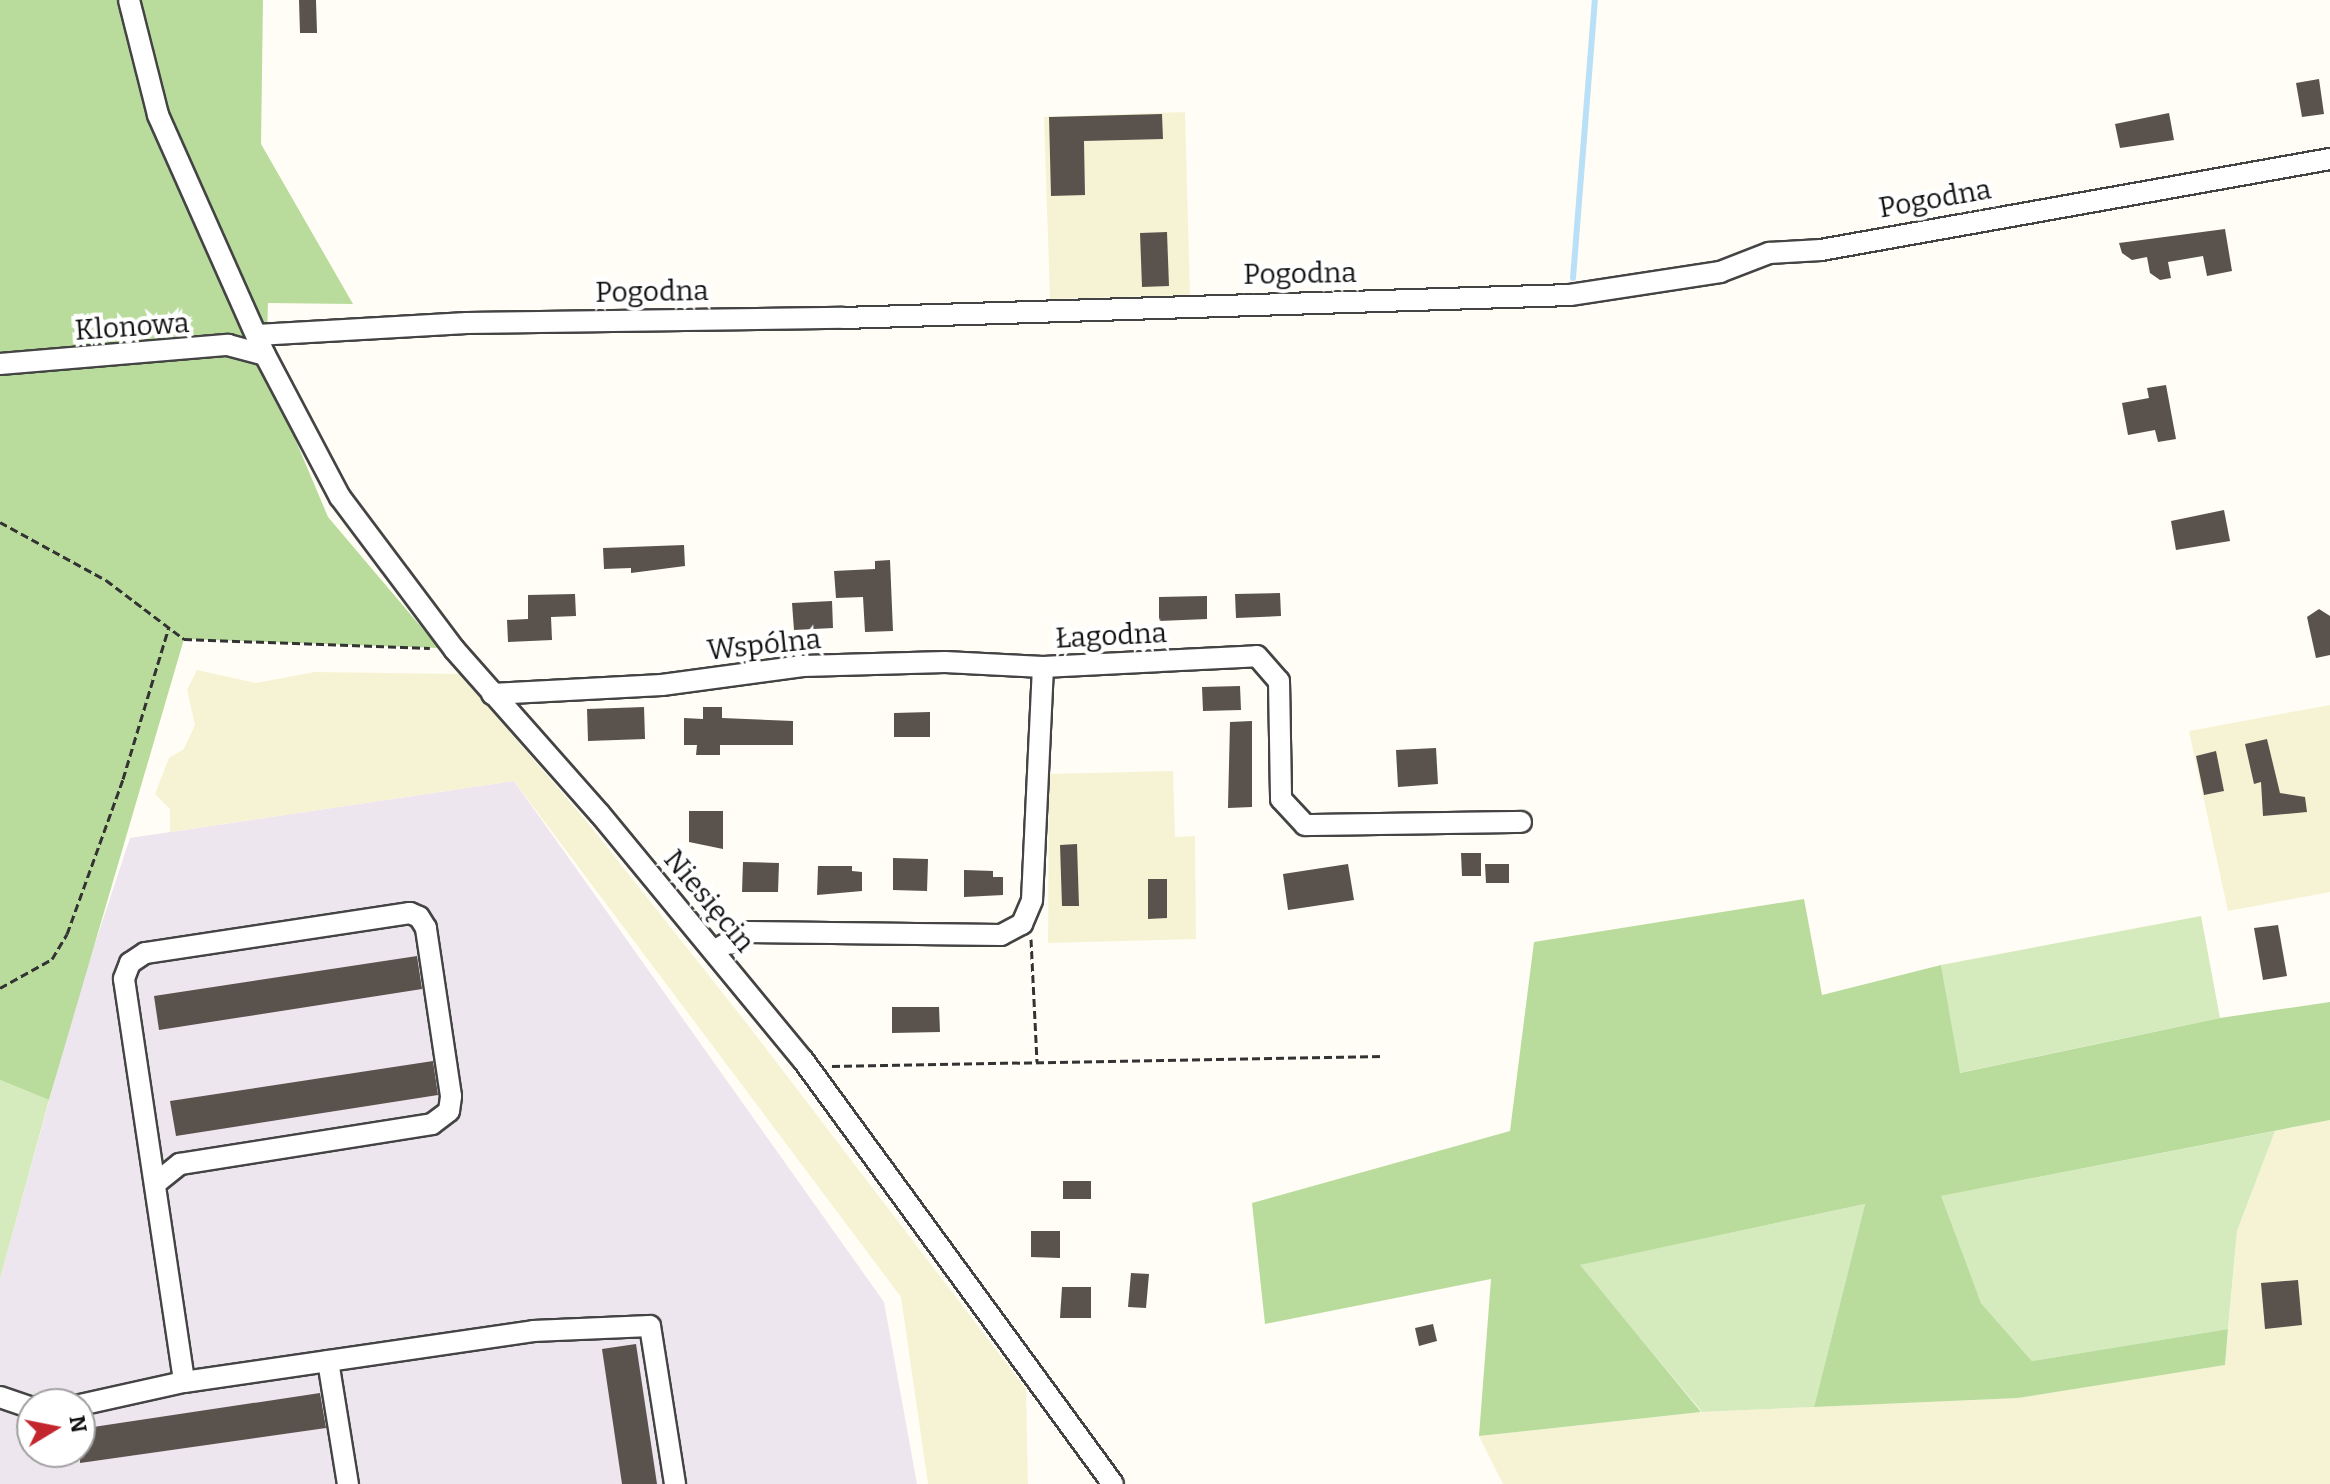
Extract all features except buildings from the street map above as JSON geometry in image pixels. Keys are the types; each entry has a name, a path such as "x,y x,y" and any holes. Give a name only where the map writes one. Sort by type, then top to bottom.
{"street":[{"name":"Niesięcin","path":"129,0 158,115 265,355 340,497 454,649 715,950 813,1073 1113,1484"},
{"name":"Pogodna","path":"257,335 467,323 843,318 1570,295 1720,272 1769,253 1821,250 2330,159"},
{"name":"Klonowa","path":"0,364 228,345 265,355"},
{"name":"Łagodna","path":"1022,924 1032,900 1043,667 1257,656 1279,681 1281,799 1305,825 1521,822"},
{"name":"Wspólna","path":"492,694 662,685 803,666 945,662 1043,667"},
{"path":"155,1184 180,1164 432,1124 449,1111 451,1096 428,943 419,917 410,913 145,953 130,963 124,979 184,1382"},
{"path":"715,950 747,932 1001,935 1022,924"},
{"path":"96,1401 184,1382 533,1331 650,1326 675,1484"},
{"path":"328,1361 348,1484"}],"path":[{"path":"0,522 106,580 184,639 454,649"},
{"path":"0,988 52,959 67,934 123,779 169,627"},
{"path":"1022,924 1034,944 1037,1062"},
{"path":"813,1073 831,1066 1384,1056"}],"shaded area":[{"path":"1185,112 1190,295 1050,299 1044,117"},
{"path":"197,670 256,683 315,672 460,674 588,823 748,1025 1026,1389 1028,1484 928,1484 901,1297 514,781 170,832 170,809 155,794 169,758 184,749 195,725 187,690"},
{"path":"2330,705 2330,892 2228,911 2189,731"},
{"path":"1173,771 1175,837 1195,836 1196,939 1048,943 1049,774"},
{"path":"514,781 884,1302 917,1484 0,1484 0,1279 80,989 130,838"},
{"path":"2330,1120 2330,1484 1503,1484 1479,1436 1702,1412 2017,1398 2225,1365 2237,1231 2275,1131"}],"green space":[{"path":"0,0 263,0 261,144 353,304 268,303 266,370 328,517 439,648 184,639 49,1100 0,1080"},
{"path":"1804,899 1822,995 1941,965 1960,1073 2220,1018 2330,1002 2330,1120 1941,1196 1981,1303 2032,1361 2228,1329 2225,1365 2018,1398 1814,1407 1865,1204 1580,1265 1701,1412 1479,1436 1491,1279 1265,1324 1252,1203 1510,1131 1534,942"},
{"path":"2201,916 2220,1018 1959,1073 1941,965"},
{"path":"0,1080 49,1100 0,1279"},
{"path":"2275,1131 2237,1231 2228,1329 2032,1361 1981,1303 1940,1196"},
{"path":"1865,1204 1814,1407 1702,1412 1579,1265"}],"waterway":[{"path":"1573,278 1595,0"}]}
